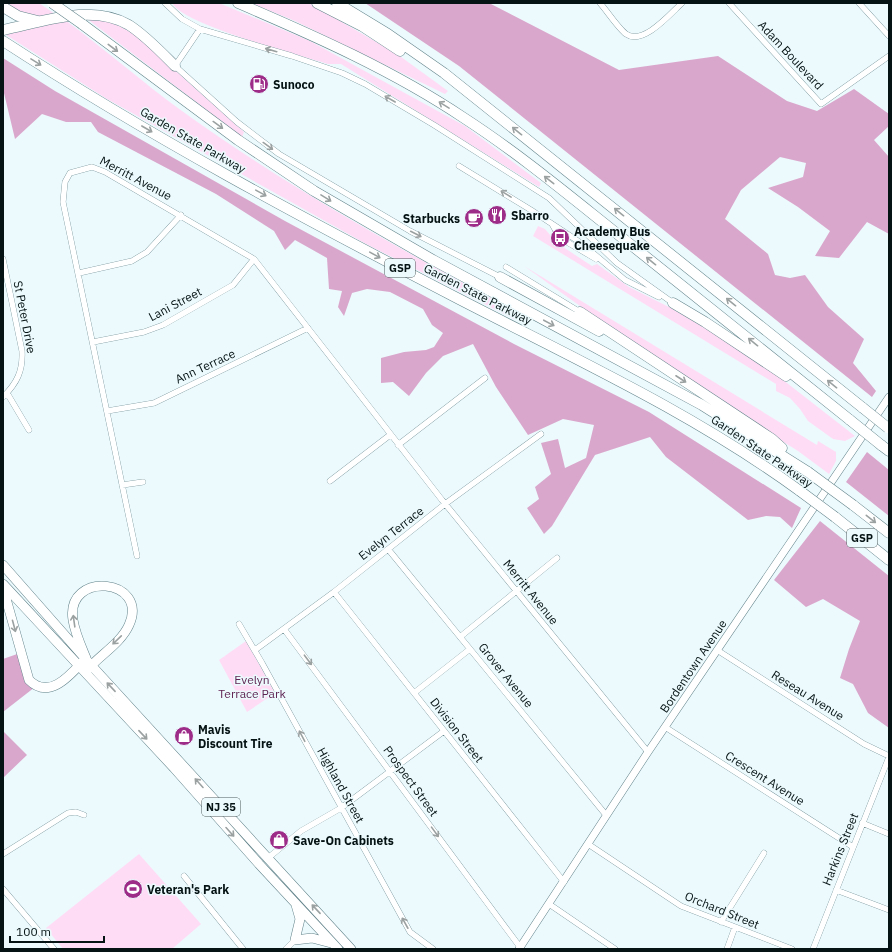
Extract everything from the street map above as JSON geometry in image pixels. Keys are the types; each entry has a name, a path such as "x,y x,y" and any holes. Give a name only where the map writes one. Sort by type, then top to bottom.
{"highway":[{"name":"Garden State Parkway","path":"52,3 238,140 314,190 433,260 696,401 754,436 808,472 889,533"},
{"path":"238,3 302,31 380,69 426,94 464,118 544,176 889,451"},
{"path":"317,3 362,26 412,58 460,94 492,111"},
{"path":"337,3 426,60 492,111 888,429"},
{"path":"3,7 24,18 46,21"},
{"path":"3,30 46,21 90,15 120,21 142,35 175,66"},
{"name":"Garden State Parkway","path":"3,41 108,106 249,186 402,269 682,414 741,450 800,490 889,560"},
{"path":"500,277 648,358"},
{"path":"673,303 744,347 779,372 816,393"},
{"path":"580,312 772,440 808,472"},
{"name":"NJ 35","path":"3,565 85,665 296,904 335,946"},
{"name":"NJ 35","path":"3,584 85,665 268,858 351,949"},
{"path":"3,588 29,680 38,688 49,688 55,686 85,665 125,633 129,625 132,609 126,597 117,588 106,585 95,586 88,589 77,600 73,619 85,665"},
{"path":"296,904 300,919 296,940 312,938 335,946"},
{"path":"332,927 359,949"}],"street":[{"path":"165,3 182,19 200,29 308,61 342,73 365,84 448,133 470,149 544,194 559,206 594,243 617,263 673,303"},
{"path":"600,3 627,34 636,37 644,36 682,3"},
{"name":"Adam Boulevard","path":"729,3 821,104 889,56"},
{"path":"860,3 889,36"},
{"path":"200,29 175,66 237,122 279,154 400,225 500,277"},
{"path":"459,166 552,224 560,238 603,262 633,284 673,303"},
{"name":"Merritt Avenue","path":"137,556 63,202 64,182 70,172 92,167 122,181 254,259 445,504 648,752"},
{"path":"79,273 132,261 147,252 181,215"},
{"name":"St Peter Drive","path":"3,259 22,359 22,366 16,382 5,395"},
{"name":"Lani Street","path":"93,342 144,332 163,325 233,285 254,259"},
{"path":"506,267 580,312"},
{"name":"Ann Terrace","path":"107,412 154,403 308,328"},
{"path":"398,445 485,378"},
{"path":"5,395 29,430"},
{"name":"Bordentown Avenue","path":"519,948 564,882 648,752 889,397"},
{"name":"Evelyn Terrace","path":"255,650 334,592 445,504 541,434"},
{"path":"330,481 390,435"},
{"path":"122,485 143,482"},
{"name":"Grover Avenue","path":"388,549 606,815"},
{"path":"460,637 557,558"},
{"name":"Division Street","path":"334,592 564,882"},
{"name":"Highland Street","path":"239,624 255,650 410,932 433,949"},
{"name":"Prospect Street","path":"284,629 519,948"},
{"path":"414,693 470,649"},
{"name":"Reseau Avenue","path":"717,650 864,744 889,757"},
{"name":"Crescent Avenue","path":"665,727 853,847"},
{"path":"268,858 301,831 341,808 444,731"},
{"name":"Harkins Street","path":"813,949 889,757"},
{"path":"3,854 68,813 76,812 84,814"},
{"path":"862,824 889,834"},
{"name":"Orchard Street","path":"588,844 674,902 792,949"},
{"path":"721,922 764,853"},
{"path":"184,876 243,949"},
{"path":"3,889 54,949"},
{"path":"836,890 889,910"},
{"path":"549,904 615,949"},
{"path":"727,949 735,927"},
{"path":"286,949 296,940"}],"green space":[{"path":"3,3 39,3 58,16 43,17 29,15 16,11"},
{"path":"172,3 219,3 310,41 465,126 541,183 539,187 341,64 328,64 269,47 219,30 197,21 181,12"},
{"path":"251,3 309,3 397,54 448,91 445,94 295,21"},
{"path":"86,18 100,19 114,23 138,37 244,132 242,137"},
{"path":"65,20 95,42 167,100 262,166 344,216 513,310 514,319 368,245 107,99 3,33"},
{"path":"538,226 545,229 557,243 592,266 597,264 629,287 669,307 714,333 778,376 855,436 845,441 833,439 808,421 790,398 776,391 776,384 533,236"},
{"path":"524,266 817,445 818,441 836,452 836,461 829,474 798,451 678,376"},
{"name":"Evelyn Terrace Park","path":"246,641 275,693 247,712 219,660"},
{"name":"Veteran's Park","path":"139,854 201,924 172,949 63,949 46,928"}],"shaded area":[{"path":"365,3 489,3 619,70 718,56 787,101 817,111 854,89 889,114 889,126 874,140 889,157 889,234 867,222 839,258 815,256 830,231 798,207 768,188 803,177 806,163 780,157 741,190 725,219 768,254 775,275 790,278 805,275 828,307 864,339 853,363 876,391 872,397 459,66"},
{"path":"3,58 55,91 285,221 514,344 649,412 801,508 792,528 780,517 766,516 748,520 666,457 650,437 595,455 552,526 544,534 527,508 539,499 535,487 551,474 541,443 558,439 565,468 586,458 594,425 563,419 528,435 496,387 473,344 443,356 426,373 409,396 393,382 381,383 381,358 404,352 426,350 434,347 443,333 432,325 423,309 390,292 367,289 352,293 344,316 338,307 342,291 329,289 327,258 295,240 285,250 274,231 216,194 98,132 91,122 66,122 42,114 15,139 3,89"},
{"path":"867,452 889,470 889,516 846,482"},
{"path":"820,521 889,576 889,728 868,713 853,684 840,678 860,621 823,599 806,607 774,580"},
{"path":"20,653 35,687 3,712 3,659"},
{"path":"3,731 27,755 3,778"}],"place":[{"name":"Sunoco","path":"259,84"},
{"name":"Sbarro","path":"497,215"},
{"name":"Starbucks","path":"474,218"},
{"name":"Academy Bus Cheesequake","path":"560,238"},
{"name":"Mavis Discount Tire","path":"184,736"},
{"name":"Save-On Cabinets","path":"279,840"},
{"name":"Veteran's Park","path":"133,889"}]}
